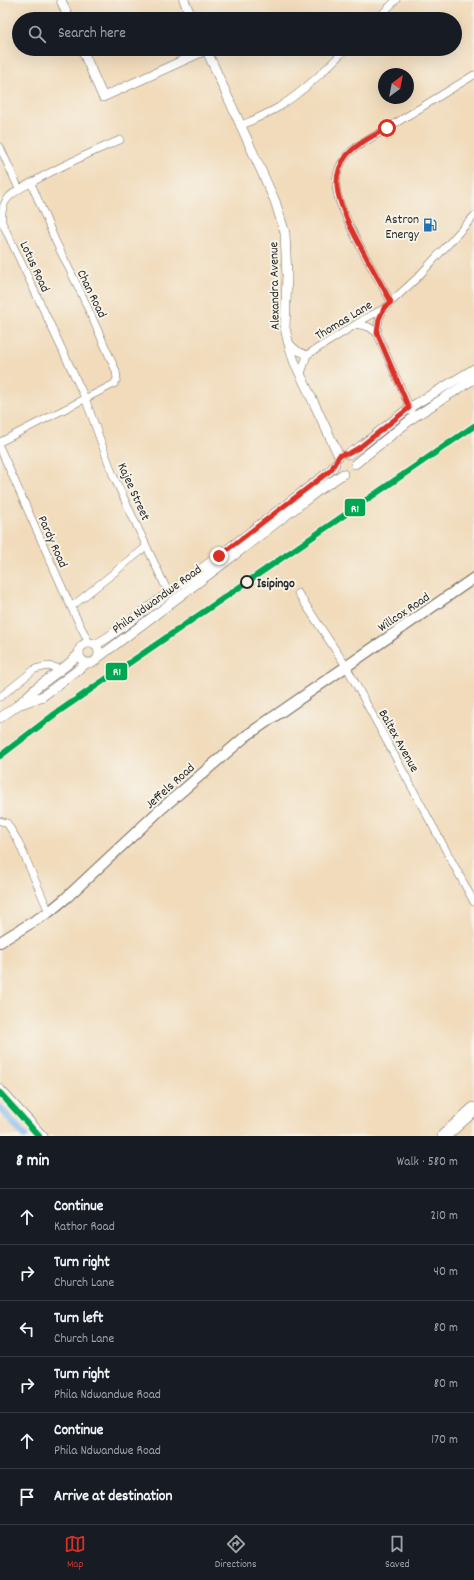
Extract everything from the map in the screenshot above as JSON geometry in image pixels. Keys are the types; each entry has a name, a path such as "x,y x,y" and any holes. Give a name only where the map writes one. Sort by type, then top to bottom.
{"highway":[{"path":"444,1136 474,1109"}],"main road":[{"name":"Willcox Road","path":"346,666 474,578"},
{"name":"Jeffels Road","path":"16,934 49,912 66,898 160,810 246,736 346,666"},
{"path":"0,942 16,934"},
{"path":"0,948 16,934"}],"street":[{"path":"60,0 66,12"},
{"path":"184,0 189,12"},
{"path":"384,12 396,0"},
{"path":"85,56 103,96 193,56"},
{"name":"Alexandra Avenue","path":"209,56 275,201 285,233 287,276 285,328 288,342 294,361 340,458"},
{"path":"240,126 278,108 310,83 339,56"},
{"path":"391,302 359,244 339,200 336,186 340,168 347,155 355,148 474,75"},
{"name":"Lotus Road","path":"85,398 2,222 1,213 2,207 9,197 19,189 78,158 120,140"},
{"path":"0,147 19,189"},
{"name":"Chan Road","path":"0,442 114,384 117,375 82,294 65,262 31,183"},
{"name":"Thomas Lane","path":"301,374 307,355 384,308 417,278 474,216"},
{"path":"377,333 379,319 384,308"},
{"path":"356,324 369,327 377,333 414,417"},
{"name":"Thomas Lane","path":"288,342 298,351 307,355"},
{"name":"Phila Ndwandwe Road","path":"92,644 107,638 168,592 225,552 331,470 340,458 360,447 409,408 474,369"},
{"path":"355,464 353,458 340,458 337,470 343,474 352,470 355,464 414,417 474,379"},
{"name":"Kajee Street","path":"85,398 113,475 168,592"},
{"name":"Pardy Road","path":"0,448 71,607 92,644"},
{"name":"Phila Ndwandwe Road","path":"99,657 319,490 343,474"},
{"path":"71,607 146,547"},
{"name":"Baltex Avenue","path":"298,593 346,666 474,902"},
{"path":"0,718 18,705 36,688 62,669 79,654 81,648 92,644 98,650 99,657 94,662 87,663 43,696 18,705"},
{"path":"79,654 81,659 87,663"},
{"path":"0,696 40,666 62,669"},
{"path":"48,666 49,678"},
{"path":"3,822 18,841 49,912"},
{"path":"0,1088 44,1136"}],"waterway":[{"path":"0,1108 25,1136"}],"railway":[{"path":"0,1093 39,1136"}],"transit line":[{"name":"R1","path":"0,756 55,714 474,426"},
{"name":"R1","path":"0,1093 39,1136"}],"place":[{"name":"Astron Energy","path":"430,225"},
{"name":"Isipingo","path":"247,582"}],"route":[{"path":"219,556 331,470 335,464 336,458 343,454 348,454 360,447 409,408 377,333 379,319 384,308 391,302 342,210 336,186 340,168 351,150 387,128"}]}
